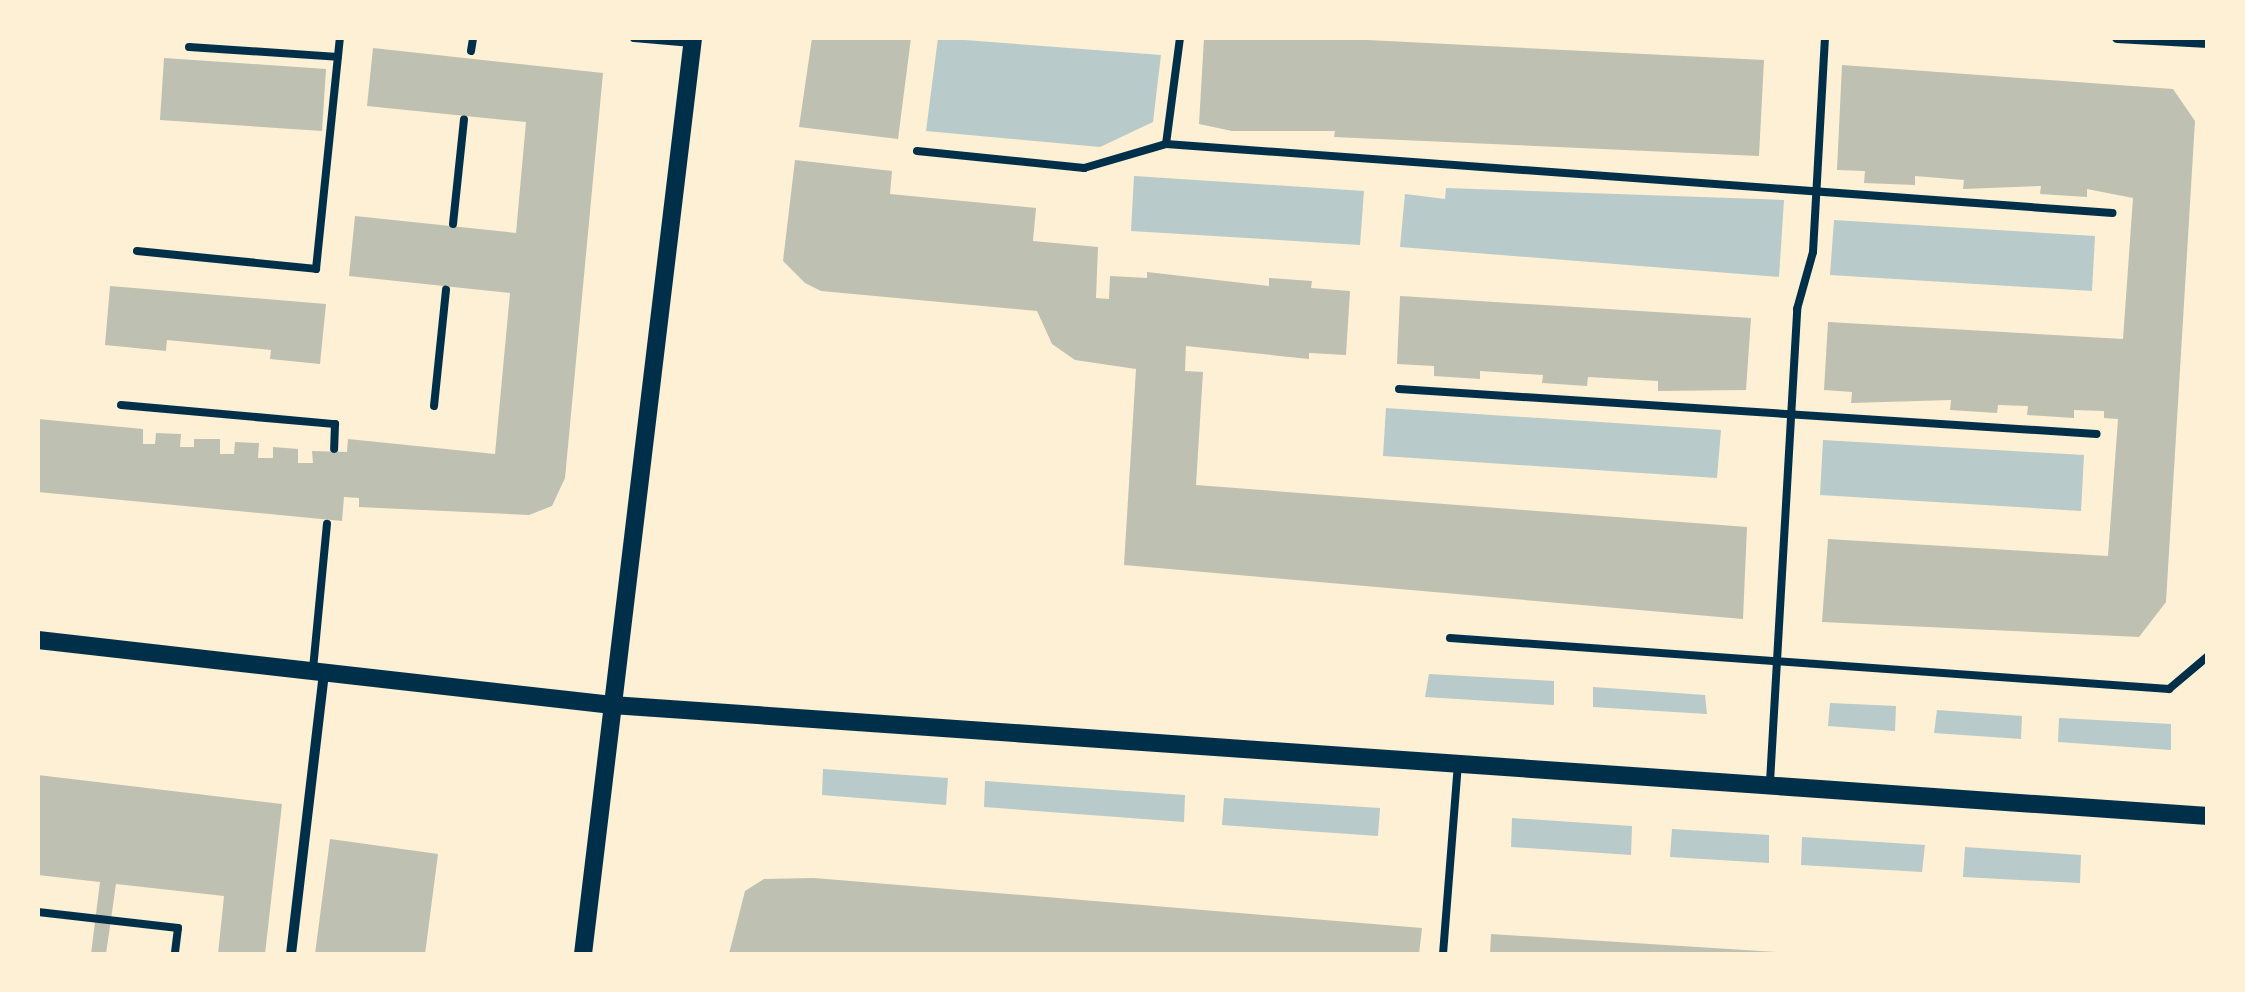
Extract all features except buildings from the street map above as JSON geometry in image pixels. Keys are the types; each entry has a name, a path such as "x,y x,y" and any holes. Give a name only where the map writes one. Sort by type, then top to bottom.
{"street":[{"path":"2118,38 2208,43"},
{"path":"583,954 693,40"},
{"path":"38,640 612,705 1770,782 2208,816"},
{"path":"291,954 318,673"}],"lane":[{"path":"137,250 316,269 340,38"},
{"path":"471,51 472,38"},
{"path":"634,38 693,40"},
{"path":"1166,144 1180,38"},
{"path":"1770,782 1797,310 1814,252 1825,38"},
{"path":"189,46 338,57"},
{"path":"453,224 464,120"},
{"path":"917,151 1084,168 1166,144 2112,213"},
{"path":"434,406 446,290"},
{"path":"1398,389 2097,434"},
{"path":"121,405 336,424 334,448"},
{"path":"318,673 327,524"},
{"path":"1450,638 2169,689 2208,656"},
{"path":"1443,954 1458,763"},
{"path":"38,912 178,928 175,954"}],"shaded area":[{"path":"938,38 1161,55 1153,122 1100,147 926,131"},
{"path":"1134,176 1364,191 1360,245 1131,231"},
{"path":"1446,188 1784,200 1779,277 1400,247 1405,194 1445,199"},
{"path":"1834,220 2095,236 2092,291 1830,275"},
{"path":"1386,408 1721,430 1717,478 1383,456"},
{"path":"1823,440 2084,455 2081,511 1820,495"},
{"path":"1429,674 1554,681 1554,705 1425,697"},
{"path":"1593,687 1705,695 1707,714 1593,707"},
{"path":"1830,703 1896,706 1895,731 1828,726"},
{"path":"1937,710 2022,716 2021,739 1934,733"},
{"path":"2059,718 2171,724 2171,750 2058,742"},
{"path":"823,769 948,778 946,805 822,795"},
{"path":"985,781 1185,795 1184,822 984,807"},
{"path":"1224,798 1380,808 1378,836 1222,825"},
{"path":"1512,818 1632,826 1631,855 1511,847"},
{"path":"1672,829 1769,835 1769,863 1670,857"},
{"path":"1802,837 1925,845 1922,872 1801,865"},
{"path":"1965,847 2081,855 2080,883 1963,877"}]}
